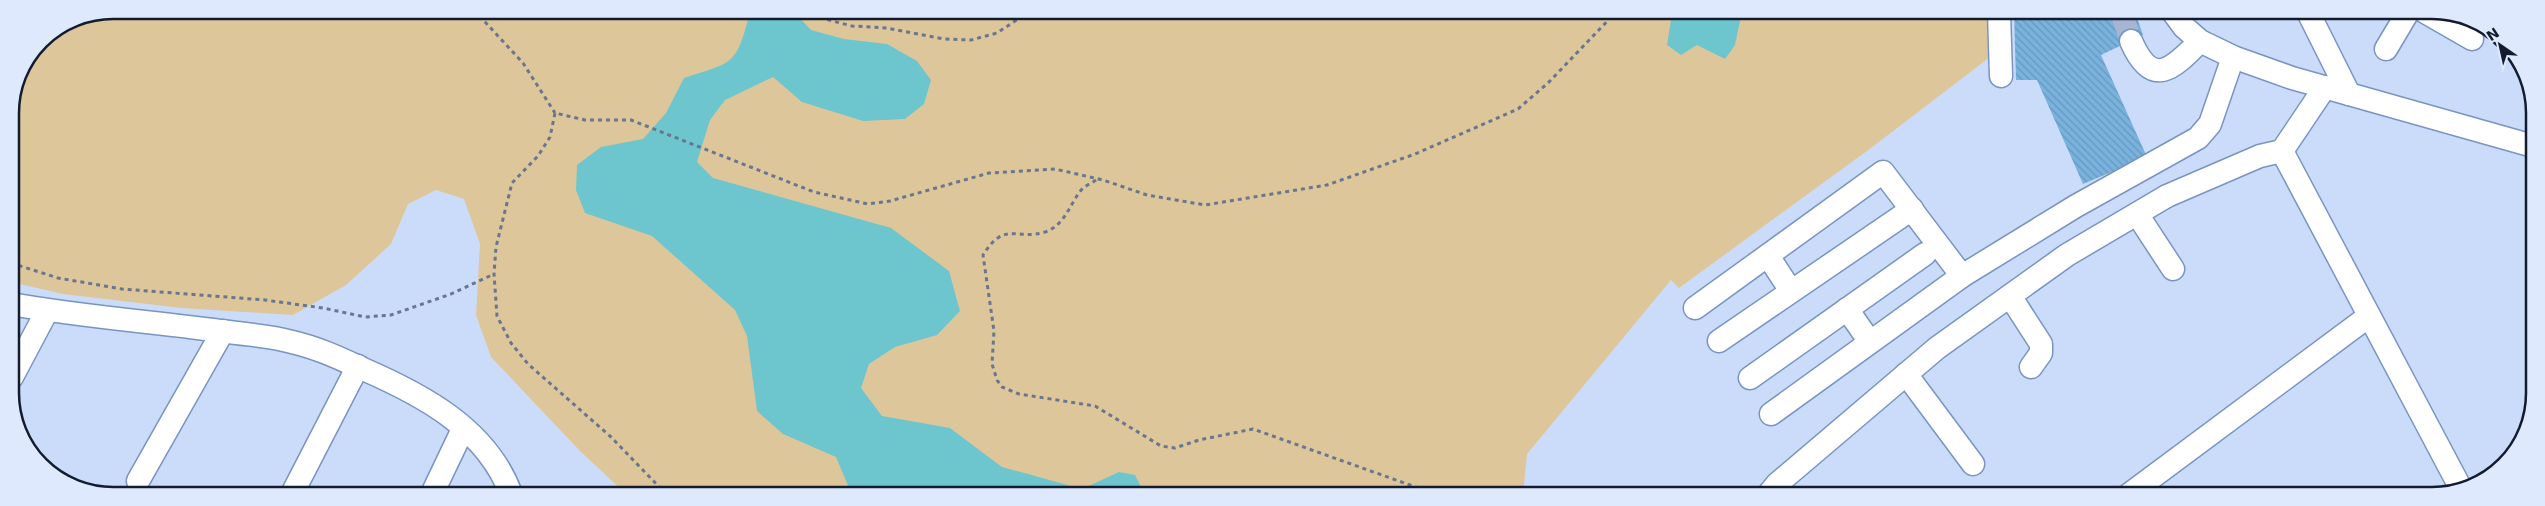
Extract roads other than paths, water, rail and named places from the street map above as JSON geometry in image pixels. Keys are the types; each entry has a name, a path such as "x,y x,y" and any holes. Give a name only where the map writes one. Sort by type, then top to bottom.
{"street":[{"path":"1999,19 2001,76"},
{"path":"2178,19 2200,41 2232,57 2292,78 2526,144"},
{"path":"2312,19 2349,94"},
{"path":"2386,49 2404,19"},
{"path":"2438,19 2472,39"},
{"path":"2131,41 2139,60 2149,68 2161,70 2172,67 2200,41"},
{"path":"1772,414 1962,276 2076,206 2198,138 2210,124 2232,57"},
{"path":"1775,487 1936,348 2067,255 2167,196 2252,160 2282,152 2325,87"},
{"path":"2282,152 2458,484"},
{"path":"1696,308 1884,172 1962,276"},
{"path":"1719,341 1912,209"},
{"path":"2137,214 2173,269"},
{"path":"1750,378 1925,254"},
{"path":"1768,256 1792,291"},
{"path":"2010,296 2041,344 2041,353 2031,367"},
{"path":"19,306 47,311 145,320 291,341 332,353 437,405 489,454 507,487"},
{"path":"1847,309 1870,342"},
{"path":"19,364 47,311"},
{"path":"2139,487 2369,316"},
{"path":"138,481 223,331"},
{"path":"296,487 358,366"},
{"path":"1906,374 1973,464"},
{"path":"435,487 463,429"}],"tunnel":[{"path":"2123,19 2131,41"}]}
